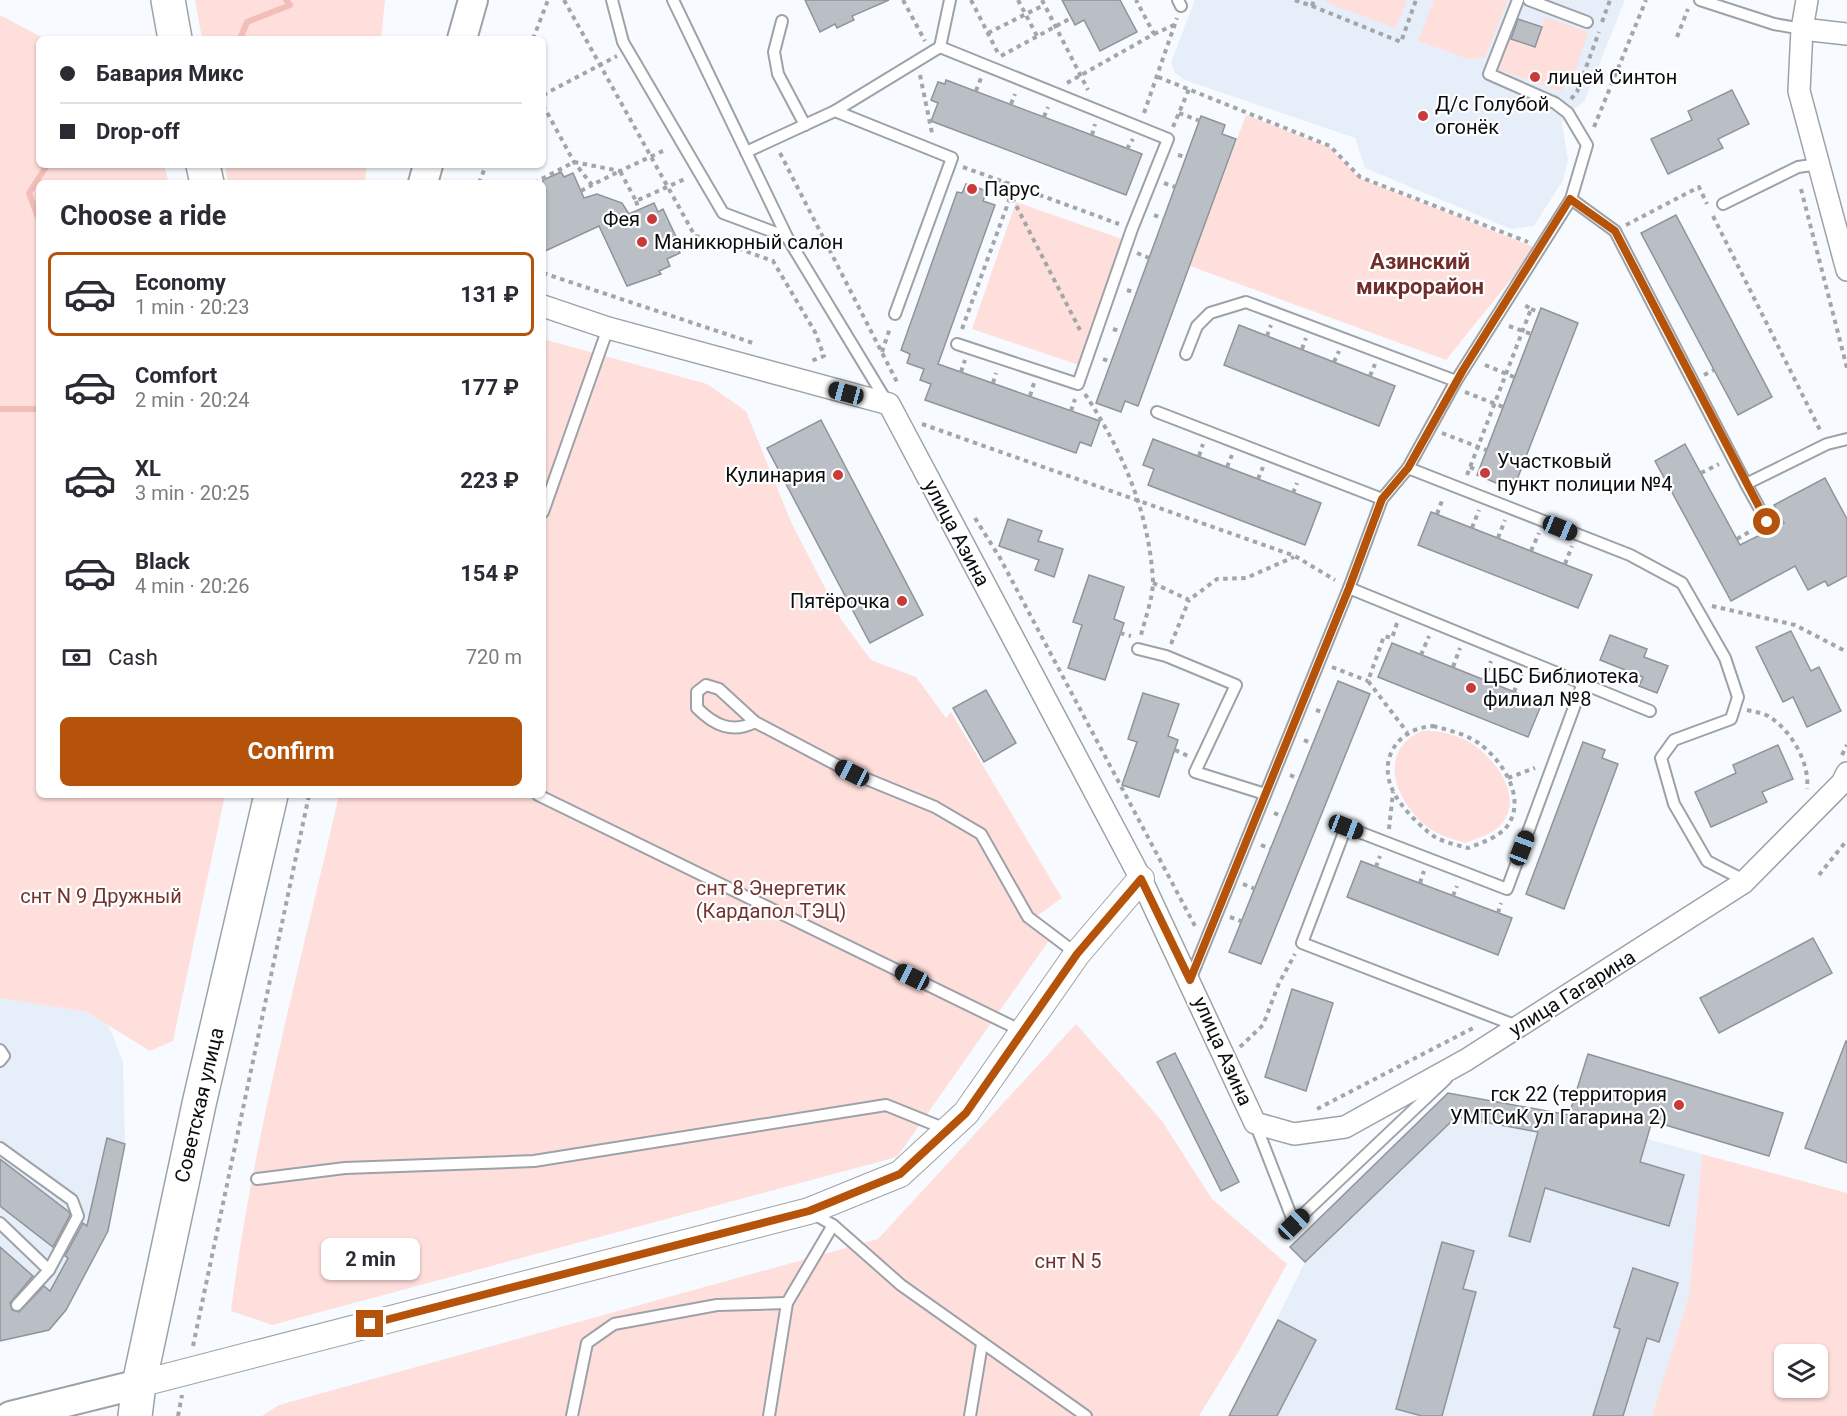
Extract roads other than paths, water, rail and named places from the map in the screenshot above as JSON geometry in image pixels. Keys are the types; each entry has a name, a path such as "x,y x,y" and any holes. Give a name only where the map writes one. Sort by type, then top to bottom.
{"main road":[{"path":"463,36 473,0"},
{"name":"Советская улица","path":"135,1416 139,1384 199,1104 270,798"},
{"path":"10,1416 139,1384"}],"street":[{"path":"1807,0 1802,29 1799,91 1847,270"},
{"path":"1802,29 1847,34"},
{"path":"546,307 608,328 889,404"},
{"name":"улица Азина","path":"889,404 1141,879 1255,1123"},
{"name":"улица Гагарина","path":"1255,1123 1294,1134 1345,1127 1466,1060 1743,884 1842,783 1842,767"},
{"path":"139,1384 809,1211 900,1174 966,1113 1077,954 1141,879"}],"lane":[{"path":"612,0 623,42 723,213 787,237"},
{"path":"673,0 787,237 889,404"},
{"path":"747,152 835,111 936,50 950,0"},
{"name":"улица Азина","path":"1190,980 1349,588 1382,499 1408,468 1455,384 1570,199 1587,145 1563,108 1489,74 1518,0"},
{"path":"1529,0 1587,22"},
{"path":"1700,0 1774,24 1802,29"},
{"path":"782,21 774,52 778,74 805,125"},
{"path":"936,50 985,65 1168,139 1132,229 1078,384 957,344"},
{"path":"835,111 952,158 895,314"},
{"path":"1723,204 1798,167 1819,164"},
{"path":"1570,199 1615,231 1767,522"},
{"path":"1186,354 1197,326 1210,313 1246,302 1455,384"},
{"path":"546,504 608,328"},
{"path":"1157,412 1382,499"},
{"path":"1746,484 1827,444 1847,439"},
{"path":"1408,468 1630,555 1682,583 1725,658 1738,697 1731,718 1674,740 1661,758 1674,804 1707,861 1738,877 1743,884"},
{"path":"1349,588 1650,711"},
{"path":"1138,649 1166,656 1236,685 1195,772 1265,794"},
{"path":"1518,1026 1302,943 1346,827 1507,889 1583,683"},
{"path":"755,722 744,728 719,727 697,708 697,692 706,685 719,689 755,722 852,773 935,807 981,834 1028,917 1077,954"},
{"path":"544,798 1022,1031"},
{"path":"0,1050 4,1056 0,1061"},
{"path":"1255,1123 1294,1224 1466,1060"},
{"path":"257,1179 345,1168 534,1161 886,1105 948,1130"},
{"path":"0,1148 72,1200 78,1216 49,1270 17,1305"},
{"path":"809,1211 833,1225 901,1285 1086,1416"},
{"path":"0,1224 49,1270"},
{"path":"769,1416 787,1303 833,1225"},
{"path":"572,1416 587,1344 614,1324 717,1305 787,1303"},
{"path":"970,1416 982,1344"}],"waterway":[{"path":"241,36 247,22 290,5 286,0"},
{"path":"37,180 45,168"},
{"path":"36,182 29,193 36,212"},
{"path":"0,409 36,409"}],"place":[{"name":"лицей Синтон","path":"1535,77"},
{"name":"Д/с Голубой огонёк","path":"1423,116"},
{"name":"Парус","path":"972,189"},
{"name":"Фея","path":"652,219"},
{"name":"Маникюрный салон","path":"642,242"},
{"name":"Участковый пункт полиции №4","path":"1485,473"},
{"name":"Кулинария","path":"838,475"},
{"name":"Пятёрочка","path":"902,601"},
{"name":"ЦБС Библиотека филиал №8","path":"1471,688"},
{"name":"гск 22 (территория УМТСиК ул Гагарина 2)","path":"1679,1105"}],"district":[{"name":"Азинский микрорайон","path":"1420,274"}],"park label":[{"name":"снт N 9 Дружный","path":"101,896"},
{"name":"снт 8 Энергетик (Кардапол ТЭЦ)","path":"771,900"},
{"name":"снт N 5","path":"1068,1261"}]}
